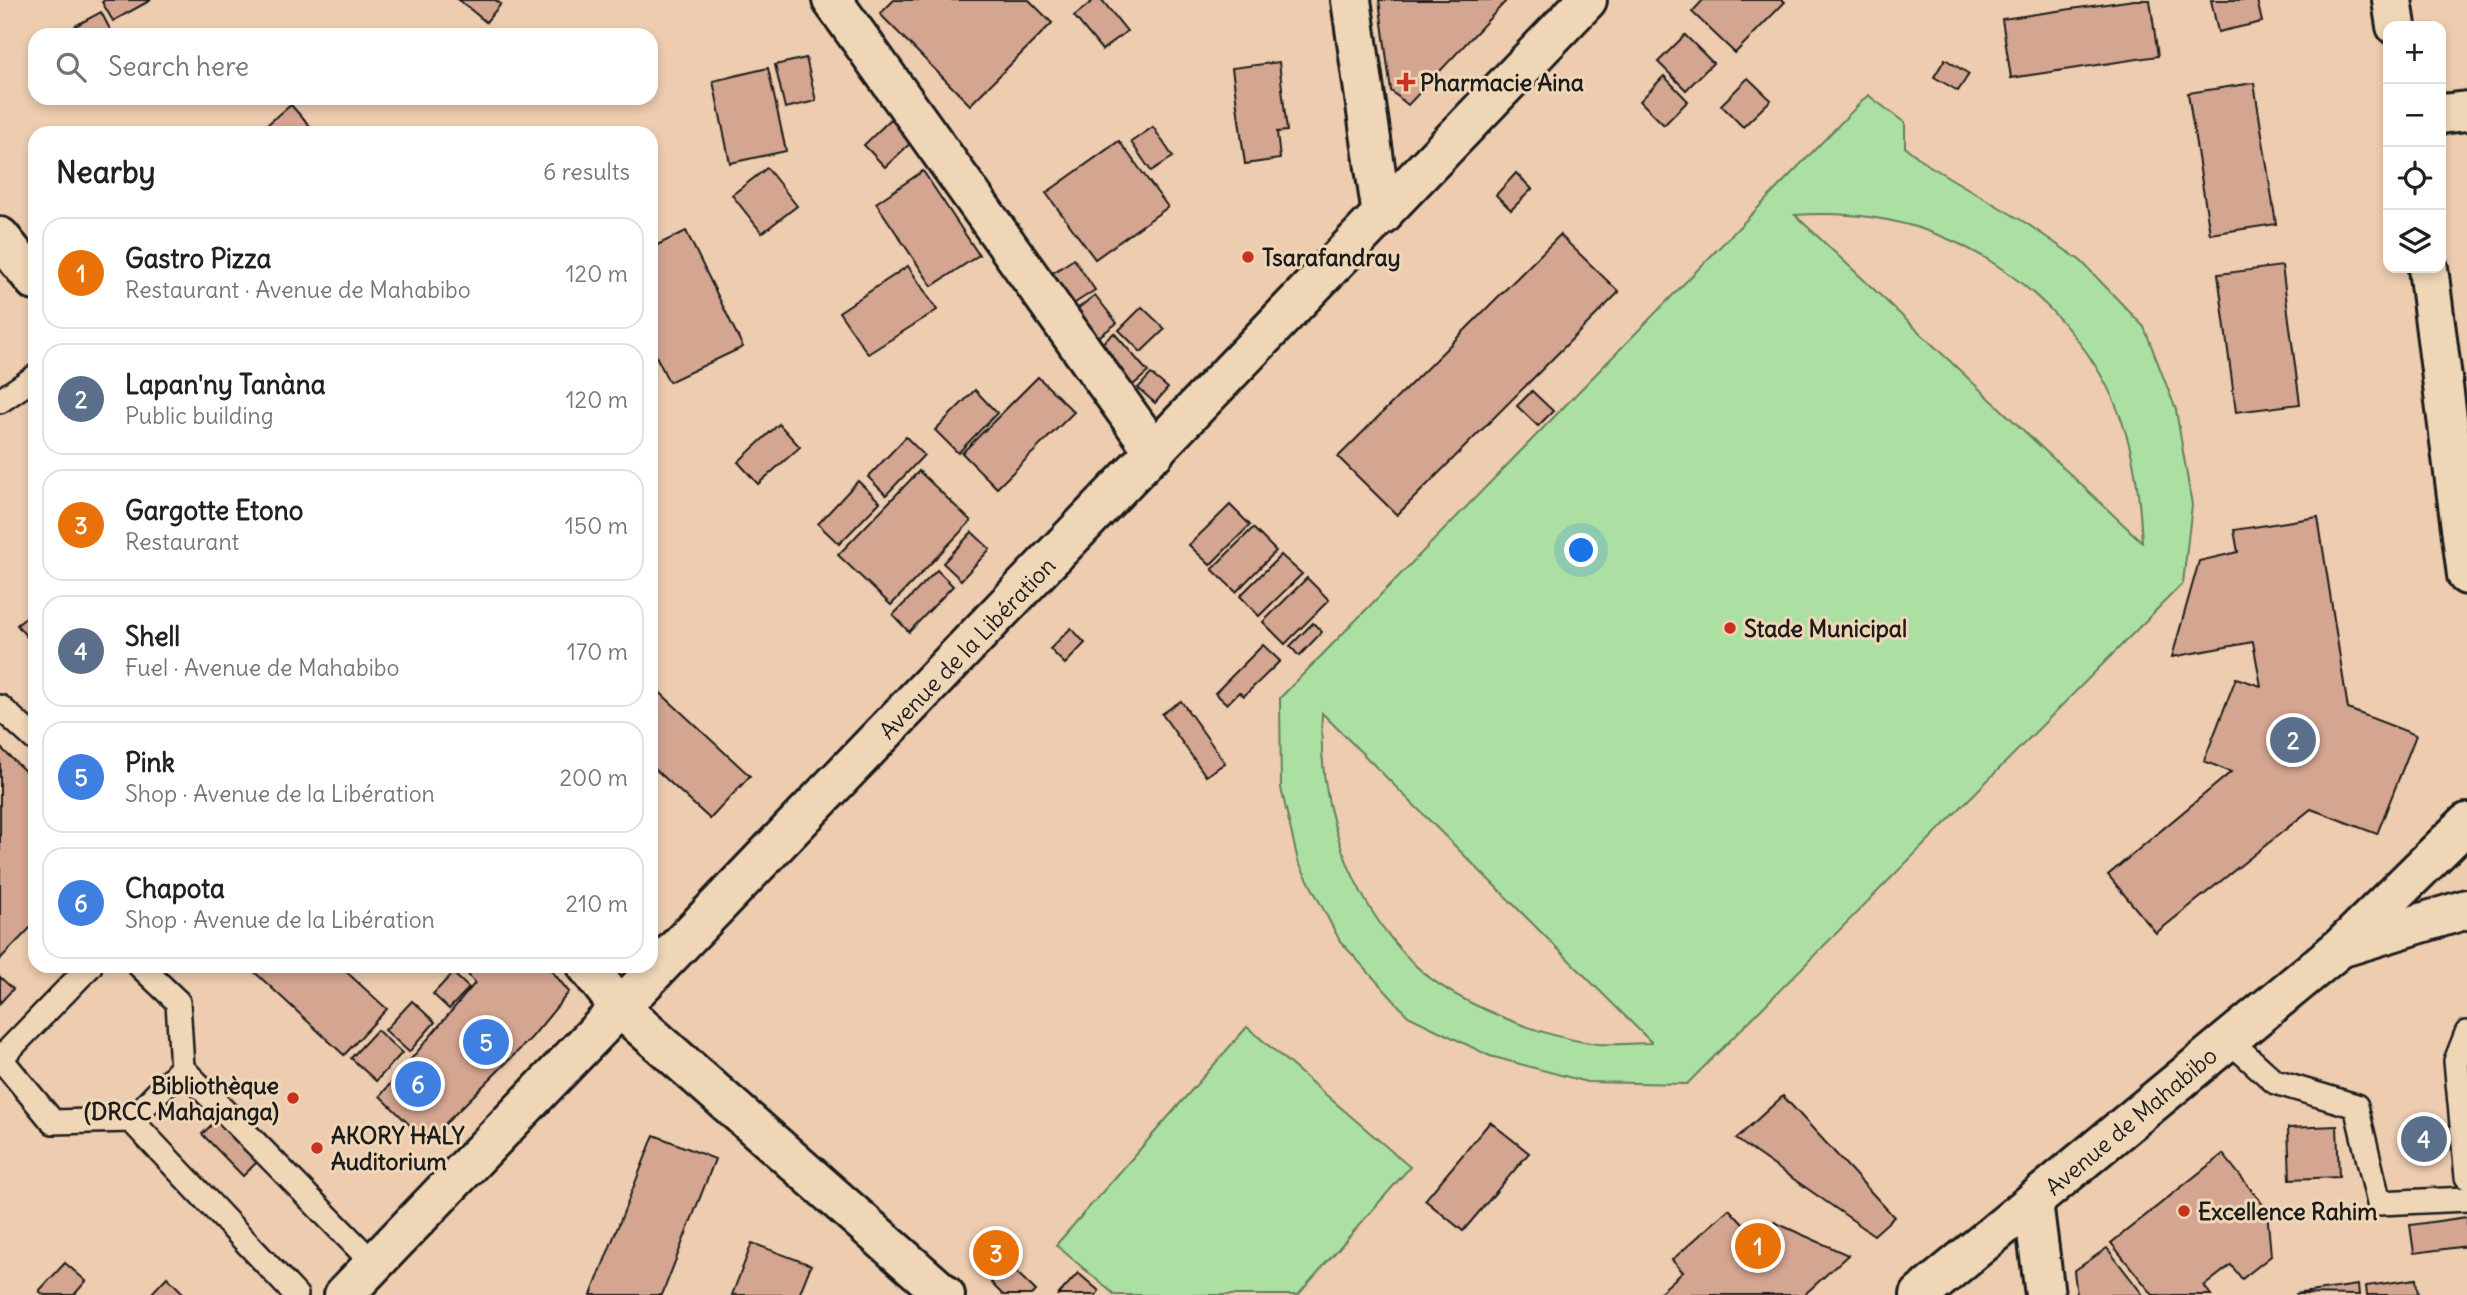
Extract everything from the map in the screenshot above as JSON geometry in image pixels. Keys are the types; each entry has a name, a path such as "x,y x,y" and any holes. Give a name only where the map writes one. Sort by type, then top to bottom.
{"main road":[{"path":"832,0 1155,452"},
{"path":"1351,0 1382,216"},
{"name":"Avenue de la Libération","path":"658,968 1587,0"},
{"path":"2392,0 2395,21"},
{"path":"2446,113 2467,111"},
{"path":"0,237 28,272"},
{"path":"2429,273 2459,441 2467,575"},
{"name":"Avenue de Mahabibo","path":"1920,1295 2341,947 2467,823"},
{"path":"2341,947 2467,909"},
{"path":"593,973 620,1007 944,1295"},
{"name":"Avenue de la Libération","path":"344,1295 653,973"},
{"path":"2033,1202 2045,1295"}],"lane":[{"path":"0,401 28,382"},
{"path":"0,707 28,733"},
{"path":"83,973 0,1058 53,1122 131,1120 182,1068"},
{"path":"147,973 178,1002 182,1068 374,1264"},
{"path":"2467,1032 2456,1061 2467,1177"},
{"path":"2229,1040 2274,1082 2356,1106 2379,1203 2467,1199"},
{"path":"131,1120 296,1295"}],"green space":[{"name":"Stade Municipal","path":"1868,95 1905,123 1905,147 1928,165 2026,223 2081,261 2144,327 2176,410 2192,505 2183,583 1687,1084 1587,1082 1490,1056 1408,1016 1340,941 1298,861 1281,788 1280,698","holes":["1795,215 1859,216 1922,229 1957,243 1990,261 2021,283 2050,309 2075,337 2097,368 2114,402 2133,463 2142,542","1322,713 1651,1042 1651,1043 1598,1044 1527,1026 1452,993 1415,965 1372,911 1355,881 1342,849 1325,782"]},
{"path":"1247,1027 1410,1167 1298,1295 1115,1295 1056,1245"}],"building":[{"path":"151,0 113,21 102,2"},
{"path":"459,0 495,0 501,4 486,22"},
{"path":"894,0 1029,0 1052,23 970,105 880,14"},
{"path":"1094,0 1102,0 1127,31 1102,50 1074,16"},
{"path":"1379,0 1507,0 1408,105 1391,91"},
{"path":"1703,0 1785,2 1735,53 1692,12"},
{"path":"2150,0 2158,56 2011,78 2002,19"},
{"path":"2211,0 2257,0 2262,22 2218,32"},
{"path":"101,12 109,28 76,28 75,26"},
{"path":"1685,35 1713,63 1686,90 1658,62"},
{"path":"806,58 816,101 785,108 775,65"},
{"path":"1945,59 1969,74 1958,91 1934,77"},
{"path":"1279,62 1287,131 1277,132 1280,159 1245,164 1232,68"},
{"path":"768,68 786,151 730,163 713,81"},
{"path":"1664,76 1688,101 1664,125 1640,101"},
{"path":"1748,78 1771,100 1743,127 1721,105"},
{"path":"2254,83 2276,224 2210,234 2188,93"},
{"path":"291,105 310,126 266,126"},
{"path":"893,117 915,139 885,167 864,145"},
{"path":"1153,127 1173,157 1151,171 1131,142"},
{"path":"1119,141 1168,207 1095,259 1046,193"},
{"path":"767,168 797,206 762,233 732,195"},
{"path":"923,171 979,255 932,286 876,203"},
{"path":"1516,173 1532,189 1511,210 1496,195"},
{"path":"686,231 743,347 669,382 658,360 658,245"},
{"path":"1560,235 1619,292 1397,515 1338,457"},
{"path":"1074,259 1095,290 1072,305 1051,274"},
{"path":"908,266 937,310 868,354 839,312"},
{"path":"2282,266 2300,404 2236,412 2218,274"},
{"path":"1095,295 1117,323 1097,338 1076,310"},
{"path":"1142,307 1165,329 1141,352 1119,330"},
{"path":"1114,333 1148,372 1133,385 1099,346"},
{"path":"1151,374 1168,388 1155,403 1138,388"},
{"path":"1038,377 1074,412 997,488 962,453"},
{"path":"975,390 997,413 958,453 935,430"},
{"path":"1532,391 1553,411 1538,426 1517,406"},
{"path":"779,424 800,447 758,484 738,462"},
{"path":"906,437 924,455 886,495 868,477"},
{"path":"919,471 971,521 891,605 838,555"},
{"path":"858,481 880,502 839,544 818,524"},
{"path":"1230,505 1250,525 1210,565 1189,545"},
{"path":"2318,517 2348,709 2416,735 2377,834 2311,809 2156,933 2108,875 2231,772 2204,761 2236,678 2261,686 2253,642 2172,657 2199,561 2238,552 2234,530"},
{"path":"1253,528 1276,551 1236,592 1212,569"},
{"path":"972,532 990,549 961,580 943,563"},
{"path":"1281,555 1302,574 1259,616 1240,596"},
{"path":"937,570 953,586 909,632 893,615"},
{"path":"1307,578 1329,600 1285,644 1263,622"},
{"path":"28,616 28,638 17,625"},
{"path":"1313,623 1322,632 1299,656 1290,646"},
{"path":"1071,628 1085,643 1065,664 1050,649"},
{"path":"1263,645 1280,661 1244,696 1239,692 1227,704 1215,693"},
{"path":"658,691 750,776 710,819 658,771"},
{"path":"1181,701 1225,763 1206,776 1162,714"},
{"path":"0,747 28,774 28,930 0,959"},
{"path":"256,973 348,973 387,1009 344,1055"},
{"path":"453,973 469,988 449,1009 433,994"},
{"path":"467,973 554,973 569,992 532,1037 427,1142 380,1096 475,983"},
{"path":"0,977 13,989 0,1003"},
{"path":"412,1001 435,1022 409,1052 385,1030"},
{"path":"377,1030 402,1053 376,1081 351,1058"},
{"path":"1783,1096 1894,1217 1874,1235 1736,1139"},
{"path":"220,1117 261,1158 243,1176 202,1134"},
{"path":"1490,1122 1529,1153 1463,1231 1425,1200"},
{"path":"2337,1126 2339,1177 2290,1179 2288,1128"},
{"path":"654,1135 715,1159 662,1295 591,1295"},
{"path":"2223,1154 2267,1210 2271,1256 2242,1279 2231,1265 2204,1286 2211,1295 2153,1295 2111,1243"},
{"path":"1729,1209 1756,1238 1774,1222 1848,1255 1804,1295 1657,1295 1683,1272 1672,1260"},
{"path":"2467,1217 2467,1246 2414,1253 2410,1225"},
{"path":"752,1243 811,1265 799,1295 732,1295"},
{"path":"2107,1248 2143,1295 2077,1295 2074,1271"},
{"path":"65,1263 86,1281 74,1295 44,1295 39,1291"},
{"path":"1009,1265 1036,1291 1031,1295 1003,1295 991,1283"},
{"path":"1078,1273 1099,1291 1096,1295 1058,1295"},
{"path":"167,1277 185,1295 150,1295"},
{"path":"2416,1279 2418,1295 2367,1295 2366,1286"},
{"path":"2358,1285 2359,1295 2295,1294"}],"place":[{"name":"Pharmacie Aina","path":"1406,82"},
{"name":"Tsarafandray","path":"1248,257"},
{"name":"Stade Municipal","path":"1730,628"},
{"name":"Lapan'ny Tanàna","path":"2293,740"},
{"name":"Pink","path":"486,1042"},
{"name":"Chapota","path":"418,1084"},
{"name":"Bibliothèque (DRCC Mahajanga)","path":"293,1098"},
{"name":"Shell","path":"2424,1139"},
{"name":"AKORY HALY Auditorium","path":"317,1148"},
{"name":"Excellence Rahim","path":"2184,1211"},
{"name":"Gastro Pizza","path":"1758,1246"},
{"name":"Gargotte Etono","path":"996,1253"}]}
